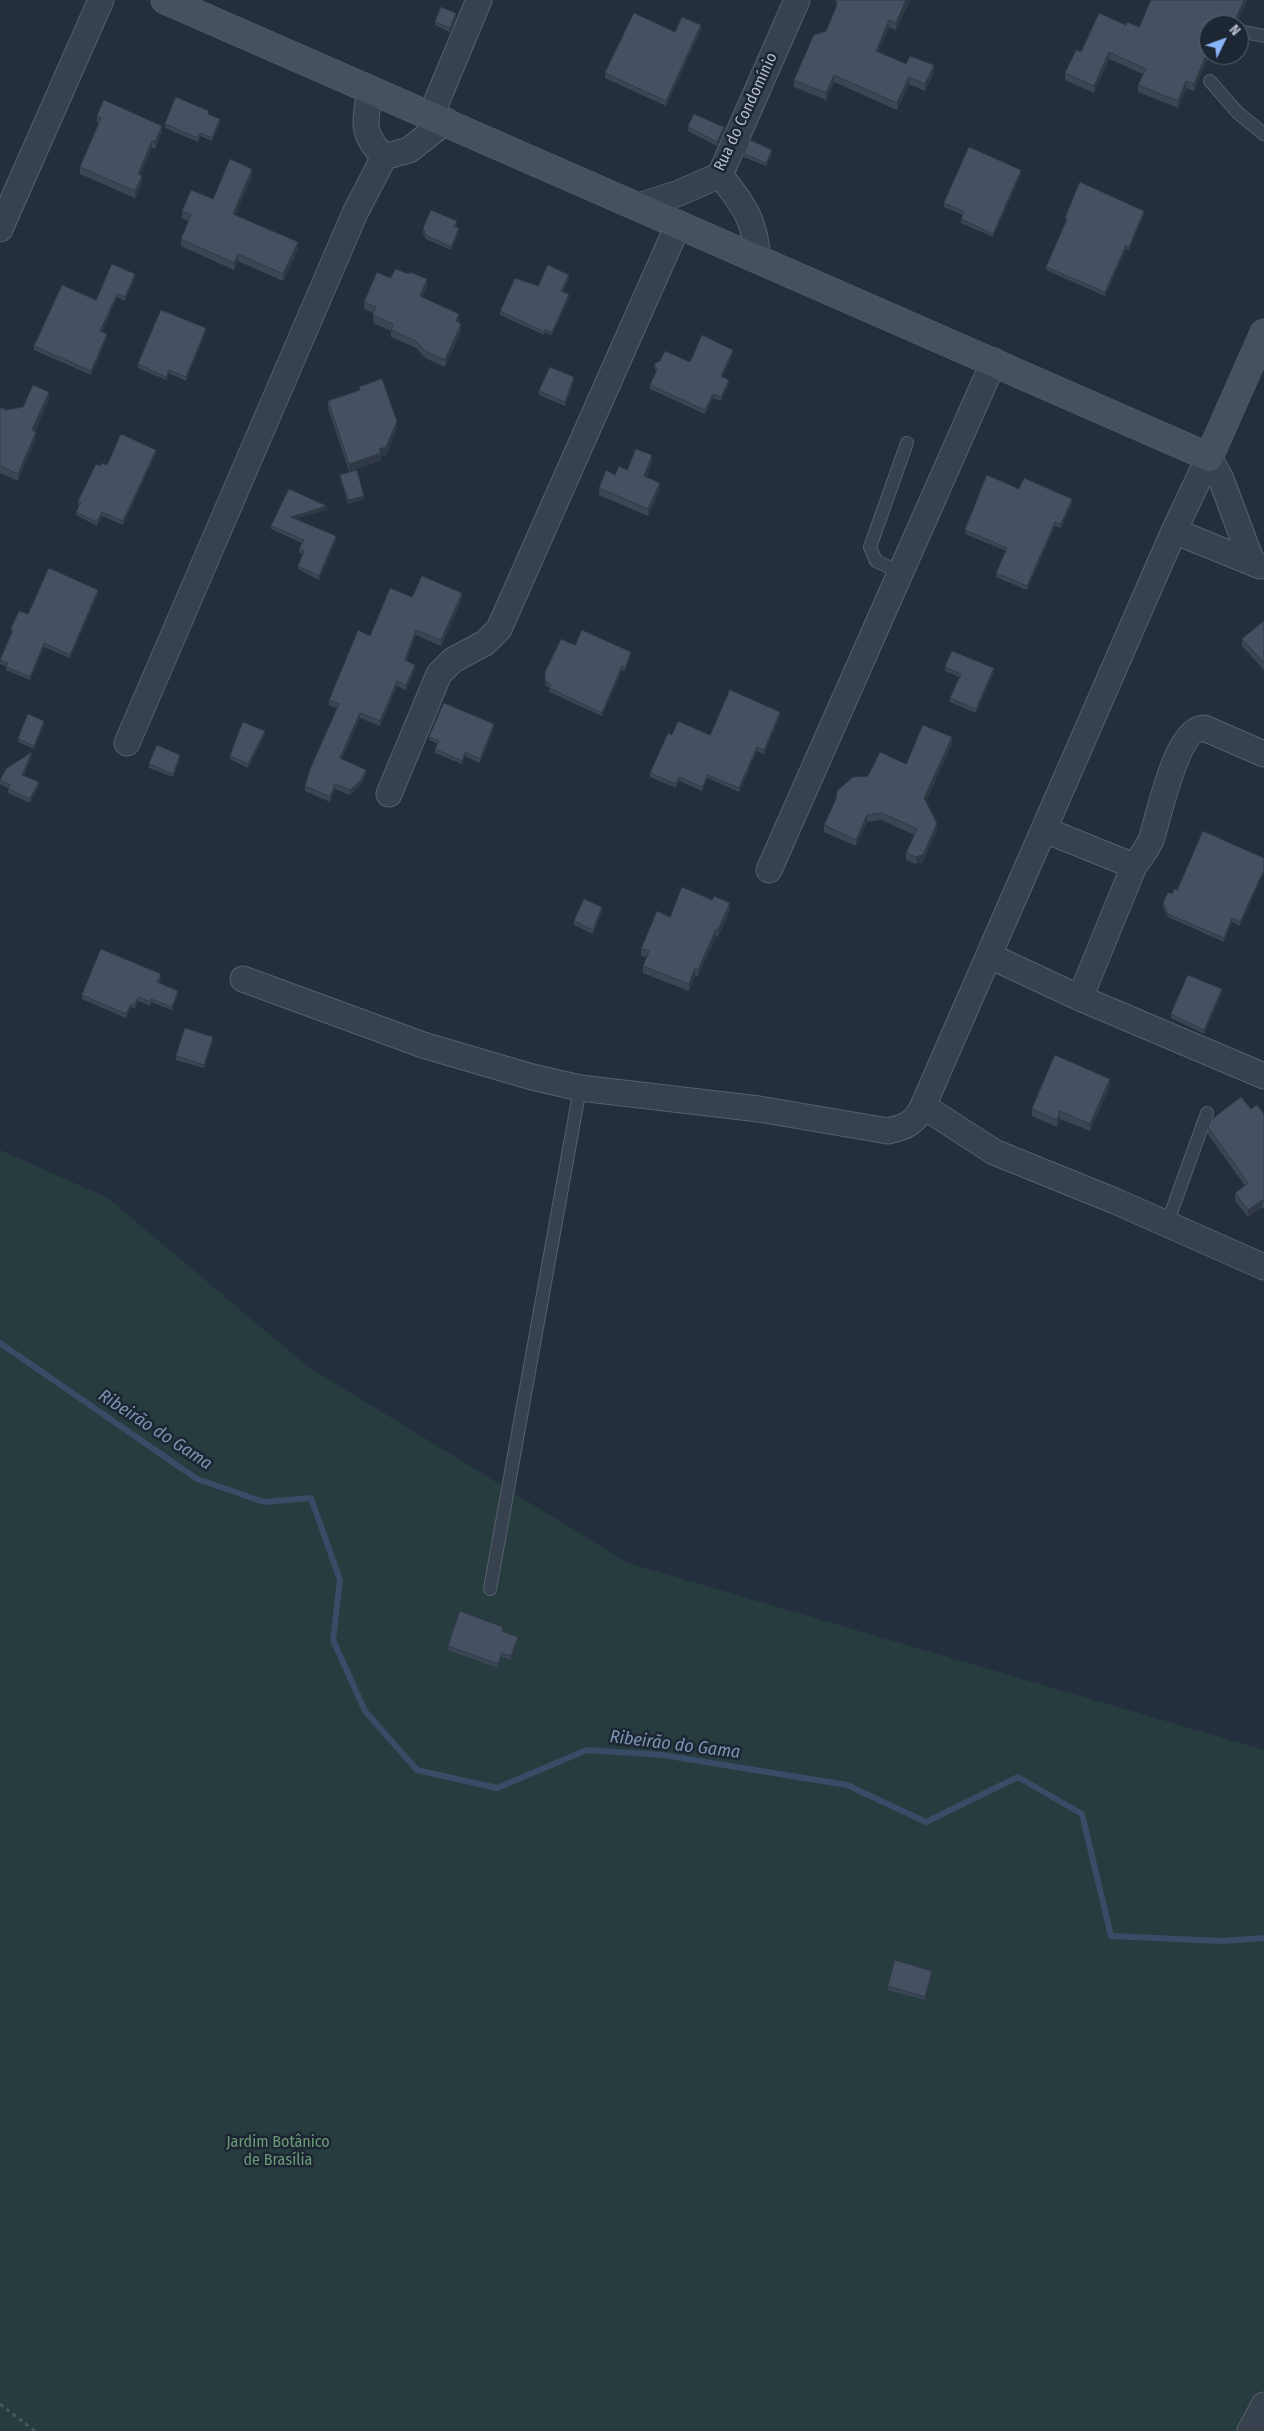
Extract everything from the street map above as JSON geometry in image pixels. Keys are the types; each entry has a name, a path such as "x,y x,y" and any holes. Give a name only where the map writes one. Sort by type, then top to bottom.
{"street":[{"path":"0,229 101,0"},
{"path":"165,0 439,118 678,225 1209,456 1221,479 1258,565"},
{"path":"127,743 355,213 384,157 409,150 439,118 479,0"},
{"name":"Rua do Condomínio","path":"639,206 680,193 720,175 797,0"},
{"path":"370,89 365,124 367,135 384,157"},
{"path":"720,175 740,202 751,222 756,234 758,260"},
{"path":"389,794 440,674 452,660 485,644 499,629 678,225"},
{"path":"243,979 423,1045 532,1077 580,1088 759,1109 888,1131 906,1128 918,1116 923,1106 1174,531 1264,333"},
{"path":"768,870 994,361"},
{"path":"1174,531 1258,565"},
{"path":"1080,998 1134,866 1150,842 1164,792 1186,741 1192,732 1198,728 1204,728 1264,754"},
{"path":"1045,830 1134,866"},
{"path":"990,956 1080,998 1264,1076"},
{"path":"923,1106 994,1152 1167,1224 1264,1267"},
{"path":"1250,2431 1264,2405"}],"lane":[{"path":"1249,33 1264,36"},
{"path":"1210,81 1238,113 1264,134"},
{"path":"900,572 876,561 870,547 907,443"},
{"path":"490,1589 580,1088"},
{"path":"1167,1224 1207,1113"}],"path":[{"path":"0,2404 35,2431"}],"green space":[{"name":"Jardim Botânico de Brasília","path":"0,1150 108,1198 307,1366 628,1563 1264,1750 1264,2431 0,2431"}],"building":[{"path":"836,0 906,0 896,23 889,20 876,51 906,64 910,56 934,65 925,84 909,77 897,103 834,75 826,93 794,80 814,35 826,31 837,5"},
{"path":"1151,0 1244,0 1237,15 1199,15 1199,65 1202,65 1194,84 1186,81 1178,101 1138,85 1146,69 1109,52 1094,86 1065,73 1076,50 1081,52 1099,13 1126,25 1127,22 1139,27"},
{"path":"441,7 456,13 450,28 435,22"},
{"path":"634,13 675,32 682,17 701,25 666,101 605,73"},
{"path":"176,97 209,111 208,114 220,119 212,138 200,133 198,138 165,124"},
{"path":"104,100 162,126 155,142 152,141 138,174 142,176 135,191 80,167 101,118 97,116"},
{"path":"694,114 724,127 717,142 688,127"},
{"path":"750,140 772,150 766,163 744,154"},
{"path":"969,147 1021,170 993,234 961,219 964,212 944,203"},
{"path":"230,159 252,169 233,214 298,242 283,274 238,254 234,263 181,239 191,215 182,211 191,190 213,199"},
{"path":"1080,182 1144,211 1129,247 1126,245 1105,292 1046,267 1067,219 1065,218"},
{"path":"431,210 457,221 454,227 459,228 451,247 426,235 423,229"},
{"path":"112,264 135,274 125,297 117,294 100,331 107,334 91,371 34,346 62,285 96,300"},
{"path":"548,265 569,275 561,291 569,294 552,332 545,329 544,332 500,311 515,278 538,286"},
{"path":"396,269 427,279 420,296 459,314 456,321 461,324 445,360 425,351 416,341 391,330 393,324 375,316 373,314 376,307 364,302 377,272 390,278"},
{"path":"161,310 206,328 186,377 169,370 166,377 138,364"},
{"path":"702,335 733,350 721,376 729,380 721,397 713,394 705,410 650,385 657,370 654,364 660,361 665,351 690,362"},
{"path":"550,367 574,377 565,402 539,391"},
{"path":"382,379 397,421 386,447 379,449 381,453 349,464 328,401 360,390 359,387"},
{"path":"33,385 49,392 32,430 36,432 18,474 0,466 0,407 6,410 23,407"},
{"path":"121,434 156,450 123,521 102,512 97,522 76,512 81,502 78,501 96,464 100,466 102,463 107,465"},
{"path":"636,449 652,455 644,476 660,483 648,509 599,488 606,470 615,475 619,466 627,470"},
{"path":"357,470 364,496 348,500 340,475"},
{"path":"987,475 1019,489 1024,478 1072,499 1061,524 1055,522 1027,586 996,573 1007,548 965,530"},
{"path":"289,489 327,506 291,517 336,536 319,576 298,566 304,551 299,549 304,540 271,526"},
{"path":"49,568 98,590 70,655 44,643 30,677 6,667 8,663 0,660 19,611 28,614"},
{"path":"422,576 462,593 441,640 416,630 405,660 415,665 406,685 397,681 380,721 360,713 340,758 366,770 361,780 350,790 335,784 330,797 305,786 310,769 339,704 329,700 358,630 370,636 390,588 412,597"},
{"path":"1264,621 1264,663 1242,639"},
{"path":"582,630 631,652 625,668 622,666 602,713 549,688 551,685 545,681 545,672 561,639 575,645"},
{"path":"952,651 994,668 976,709 950,698 961,674 945,667"},
{"path":"730,690 780,712 764,750 757,747 739,788 708,775 702,787 679,777 676,784 650,773 668,733 672,735 678,721 710,735"},
{"path":"444,703 494,724 480,759 465,752 462,761 435,749 439,741 429,737"},
{"path":"28,714 44,721 34,746 18,739"},
{"path":"243,722 265,731 248,764 230,756"},
{"path":"923,725 952,737 924,798 937,823 923,855 916,857 906,853 917,829 882,813 867,815 856,840 824,825 836,799 837,791 853,777 868,776 880,752 906,764"},
{"path":"157,745 180,755 173,774 149,764"},
{"path":"32,752 22,775 39,782 30,799 8,789 10,785 0,780 6,769"},
{"path":"1203,831 1264,858 1264,870 1240,922 1232,918 1224,938 1168,914 1163,903 1168,892 1172,894 1174,889 1177,890"},
{"path":"682,887 712,900 714,896 730,903 698,970 695,968 689,984 643,966 649,951 641,949 657,911 670,917"},
{"path":"584,899 602,907 593,930 574,921"},
{"path":"101,949 161,974 157,982 178,991 172,1007 151,999 150,1002 138,997 135,1005 131,1004 126,1014 82,995"},
{"path":"1188,975 1222,989 1204,1030 1171,1014"},
{"path":"185,1028 213,1037 204,1065 176,1056"},
{"path":"1055,1055 1110,1079 1090,1124 1060,1111 1057,1120 1032,1109"},
{"path":"1241,1097 1251,1109 1257,1105 1264,1114 1264,1202 1262,1200 1248,1210 1235,1193 1248,1183 1208,1127 1210,1121"},
{"path":"460,1611 503,1627 502,1631 518,1637 511,1656 502,1653 498,1664 448,1646"},
{"path":"895,1960 932,1971 925,1997 888,1986"}],"waterway":[{"name":"Ribeirão do Gama","path":"0,1343 197,1479 264,1502 311,1498 340,1580 333,1640 365,1711 417,1770 497,1788 587,1750 663,1755 847,1785 926,1822 1018,1777 1082,1814 1111,1936 1221,1941 1264,1938"}]}
